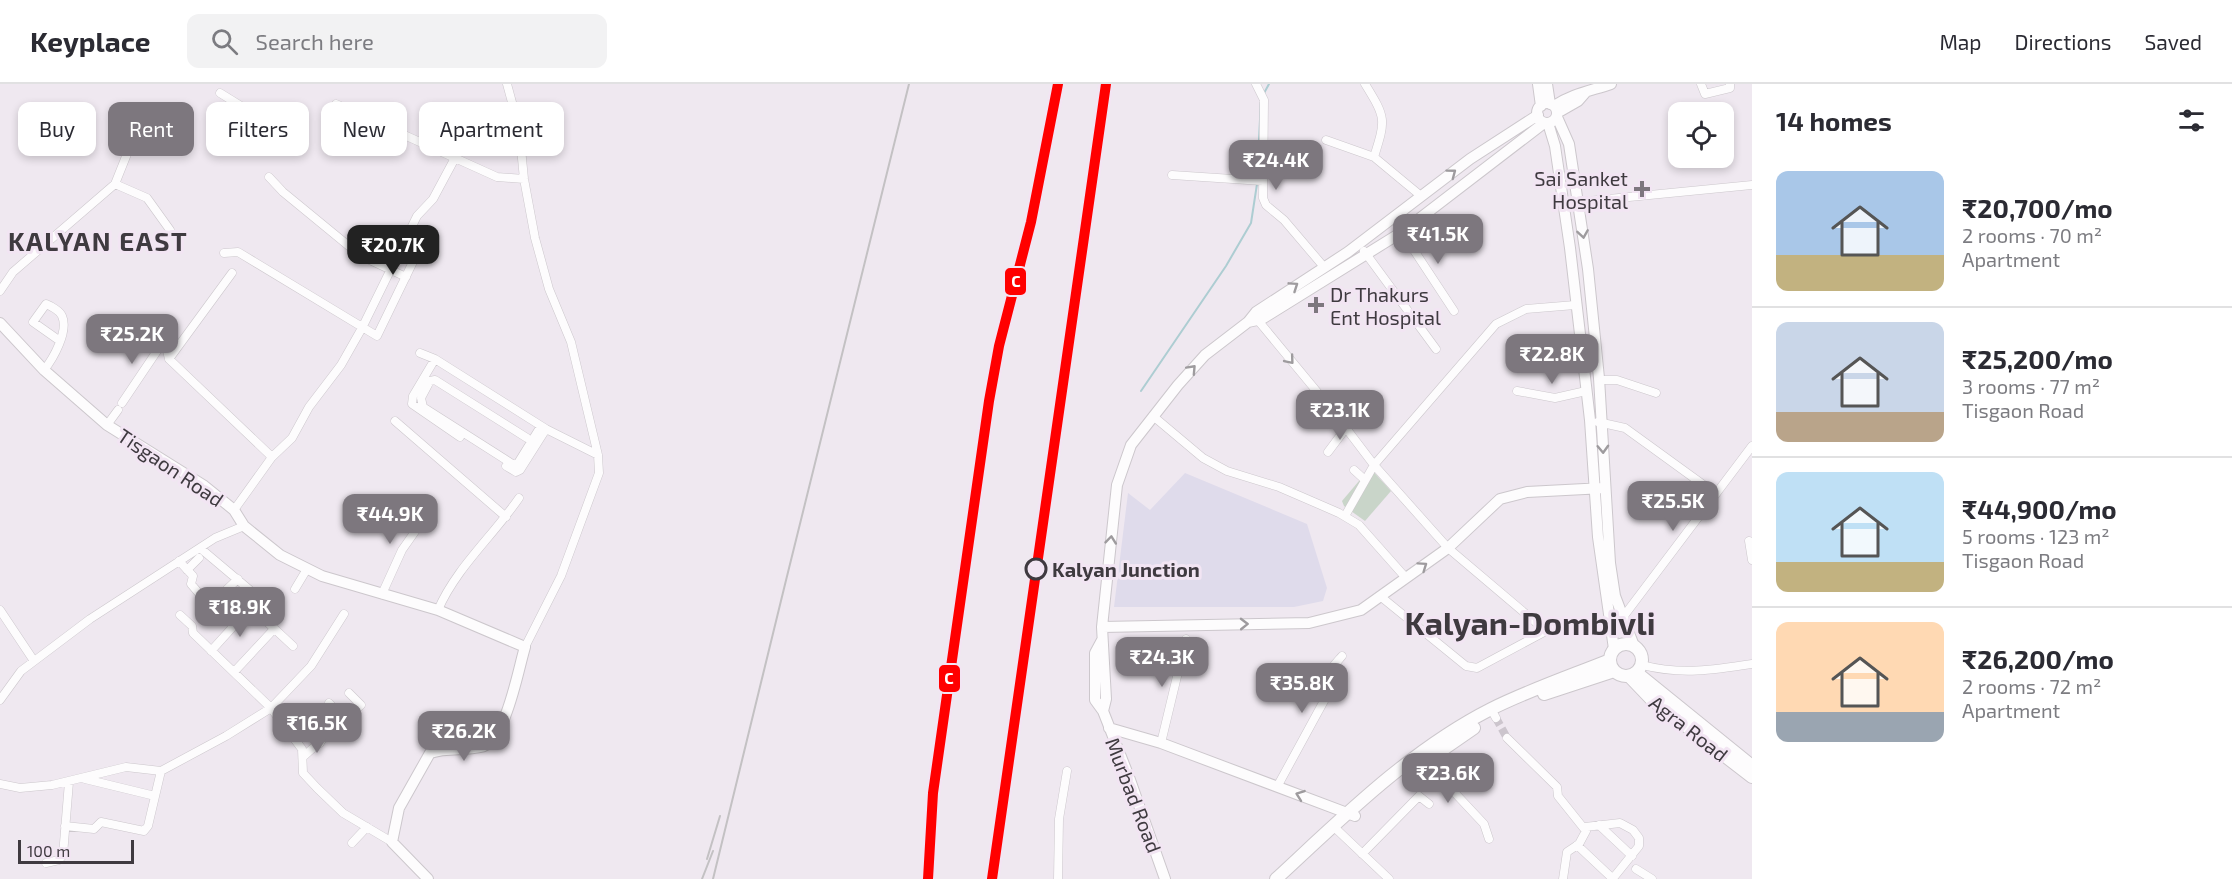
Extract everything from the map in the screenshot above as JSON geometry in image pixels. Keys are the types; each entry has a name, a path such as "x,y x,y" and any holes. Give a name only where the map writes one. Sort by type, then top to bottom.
{"main road":[{"path":"1275,879 1304,858 1352,814 1438,747 1494,714 1541,695 1613,660 1626,644 1634,646 1642,656 1636,672 1613,660"},
{"name":"Agra Road","path":"1636,672 1752,766"},
{"name":"Agra Road","path":"1636,672 1651,699 1752,777"},
{"path":"1287,879 1304,858"}],"street":[{"path":"227,84 219,95 233,102"},
{"path":"392,842 399,808 430,753 483,747 494,740 500,732 525,647 561,576 599,474 598,455 571,342 549,289 535,238 524,179 519,128 507,84"},
{"path":"1365,84 1382,111 1383,126 1374,157"},
{"path":"1538,84 1549,113 1569,144 1578,202 1599,380 1602,423 1600,487"},
{"path":"1547,84 1610,563 1613,660"},
{"path":"1549,113 1574,93 1585,93 1611,84"},
{"path":"1701,84 1706,94 1730,88 1730,84"},
{"path":"1256,85 1264,100 1263,198 1266,205 1284,220 1324,267"},
{"name":"Murbad Road","path":"1165,879 1103,711 1095,700 1095,653 1102,640 1117,485 1131,445 1205,355 1324,267 1359,244 1470,159 1549,113"},
{"name":"Murbad Road","path":"1253,319 1402,232 1549,113"},
{"path":"407,136 497,177 524,179"},
{"path":"1326,140 1374,157 1421,196"},
{"path":"0,291 13,272 115,184 126,156"},
{"path":"234,510 272,457 292,438 309,407 341,365 362,328 417,216 433,199 455,158"},
{"path":"1172,175 1263,181"},
{"path":"269,177 283,192 361,256 406,276"},
{"path":"115,184 147,198 170,231"},
{"path":"1578,202 1752,185"},
{"path":"1402,232 1454,311"},
{"path":"224,253 238,252 375,336 379,335 427,233"},
{"path":"1359,244 1436,349"},
{"path":"169,359 232,273"},
{"path":"44,370 55,357 60,341 62,316 46,304 33,322 60,341"},
{"path":"1345,516 1374,465 1496,324 1526,309 1575,305"},
{"path":"1253,319 1346,428 1374,465 1448,548 1546,631"},
{"name":"Tisgaon Road","path":"0,323 44,370 107,425 185,472 234,510 244,526 280,555 322,576 438,610 525,647"},
{"path":"152,329 164,342 169,359 272,457"},
{"path":"107,425 164,342"},
{"path":"420,353 435,359 543,427 598,455"},
{"path":"435,359 411,400 414,406 513,471 518,471 523,466 543,427"},
{"path":"527,438 435,380 430,381 421,398 423,407 514,465 518,463 543,427"},
{"path":"1599,380 1617,380 1656,393"},
{"path":"1517,391 1556,398 1586,391"},
{"path":"1153,416 1203,458 1227,471 1279,487 1345,516 1359,525 1406,578"},
{"path":"1590,420 1625,428 1716,494"},
{"path":"395,421 506,517"},
{"path":"1328,452 1346,428"},
{"path":"1611,633 1752,446"},
{"path":"1354,470 1365,480"},
{"path":"1102,627 1309,623 1361,610 1448,548 1500,499 1527,492 1600,487"},
{"path":"438,610 448,586 506,517 519,498"},
{"path":"382,594 402,550 428,513"},
{"path":"0,700 21,671 90,619 200,548 244,526"},
{"path":"1749,541 1752,560"},
{"path":"200,548 251,591"},
{"path":"187,570 199,558"},
{"path":"179,561 193,576 191,584 208,604 238,579"},
{"path":"295,589 307,569"},
{"path":"1380,596 1466,666 1477,668 1546,631 1568,626"},
{"path":"211,651 260,597"},
{"path":"1611,598 1624,618 1634,646"},
{"path":"250,608 293,646"},
{"path":"0,610 34,661"},
{"path":"0,784 20,788 69,782 86,779 101,771 126,767 161,771 226,736 271,708 311,666 344,614"},
{"path":"180,615 192,626 192,633 271,708 302,748 303,773 343,813 392,842 428,879"},
{"path":"234,672 274,629"},
{"path":"1161,743 1186,639"},
{"path":"1277,786 1325,699 1322,688 1325,676 1342,656"},
{"path":"1636,672 1699,672 1752,664"},
{"path":"304,756 361,704 349,693"},
{"path":"329,703 350,734"},
{"path":"321,722 331,733"},
{"path":"1109,728 1161,743 1352,814"},
{"path":"309,731 320,742"},
{"path":"1508,738 1557,787 1558,796 1585,827 1586,834 1567,852 1563,879"},
{"path":"1422,758 1484,824 1489,839"},
{"path":"65,826 94,829 101,822 142,832 148,826 161,771"},
{"path":"1058,879 1059,819 1067,771"},
{"path":"86,779 155,796"},
{"path":"46,863 62,858 69,782"},
{"path":"1362,854 1419,796 1429,804"},
{"path":"1576,845 1611,877 1614,877 1639,846 1639,838 1633,830 1620,823 1585,827"},
{"path":"1599,825 1632,856"},
{"path":"352,843 367,827"},
{"path":"1335,829 1389,879"},
{"path":"1636,869 1652,879"}],"shaded area":[{"path":"1370,468 1391,491 1365,521 1344,506 1342,501"},
{"path":"1185,473 1307,524 1327,588 1323,601 1294,607 1114,607 1128,493 1150,510"}],"waterway":[{"path":"1263,95 1269,84"},
{"path":"1257,178 1261,100"},
{"path":"1141,391 1226,266 1251,223 1257,184"}],"tunnel":[{"path":"1496,718 1507,738"}],"railway":[{"path":"713,879 909,84"},
{"path":"707,859 720,816"},
{"path":"702,879 713,851"}],"transit line":[{"name":"C","path":"928,879 933,793 989,401 999,346 1031,222 1058,84"},
{"name":"C","path":"992,879 1106,84"}],"place":[{"name":"Sai Sanket Hospital","path":"1642,189"},
{"name":"Dr Thakurs Ent Hospital","path":"1316,305"},
{"name":"Kalyan Junction","path":"1036,569"}],"district":[{"name":"KALYAN EAST","path":"98,240"},
{"name":"Kalyan-Dombivli","path":"1530,622"}]}
